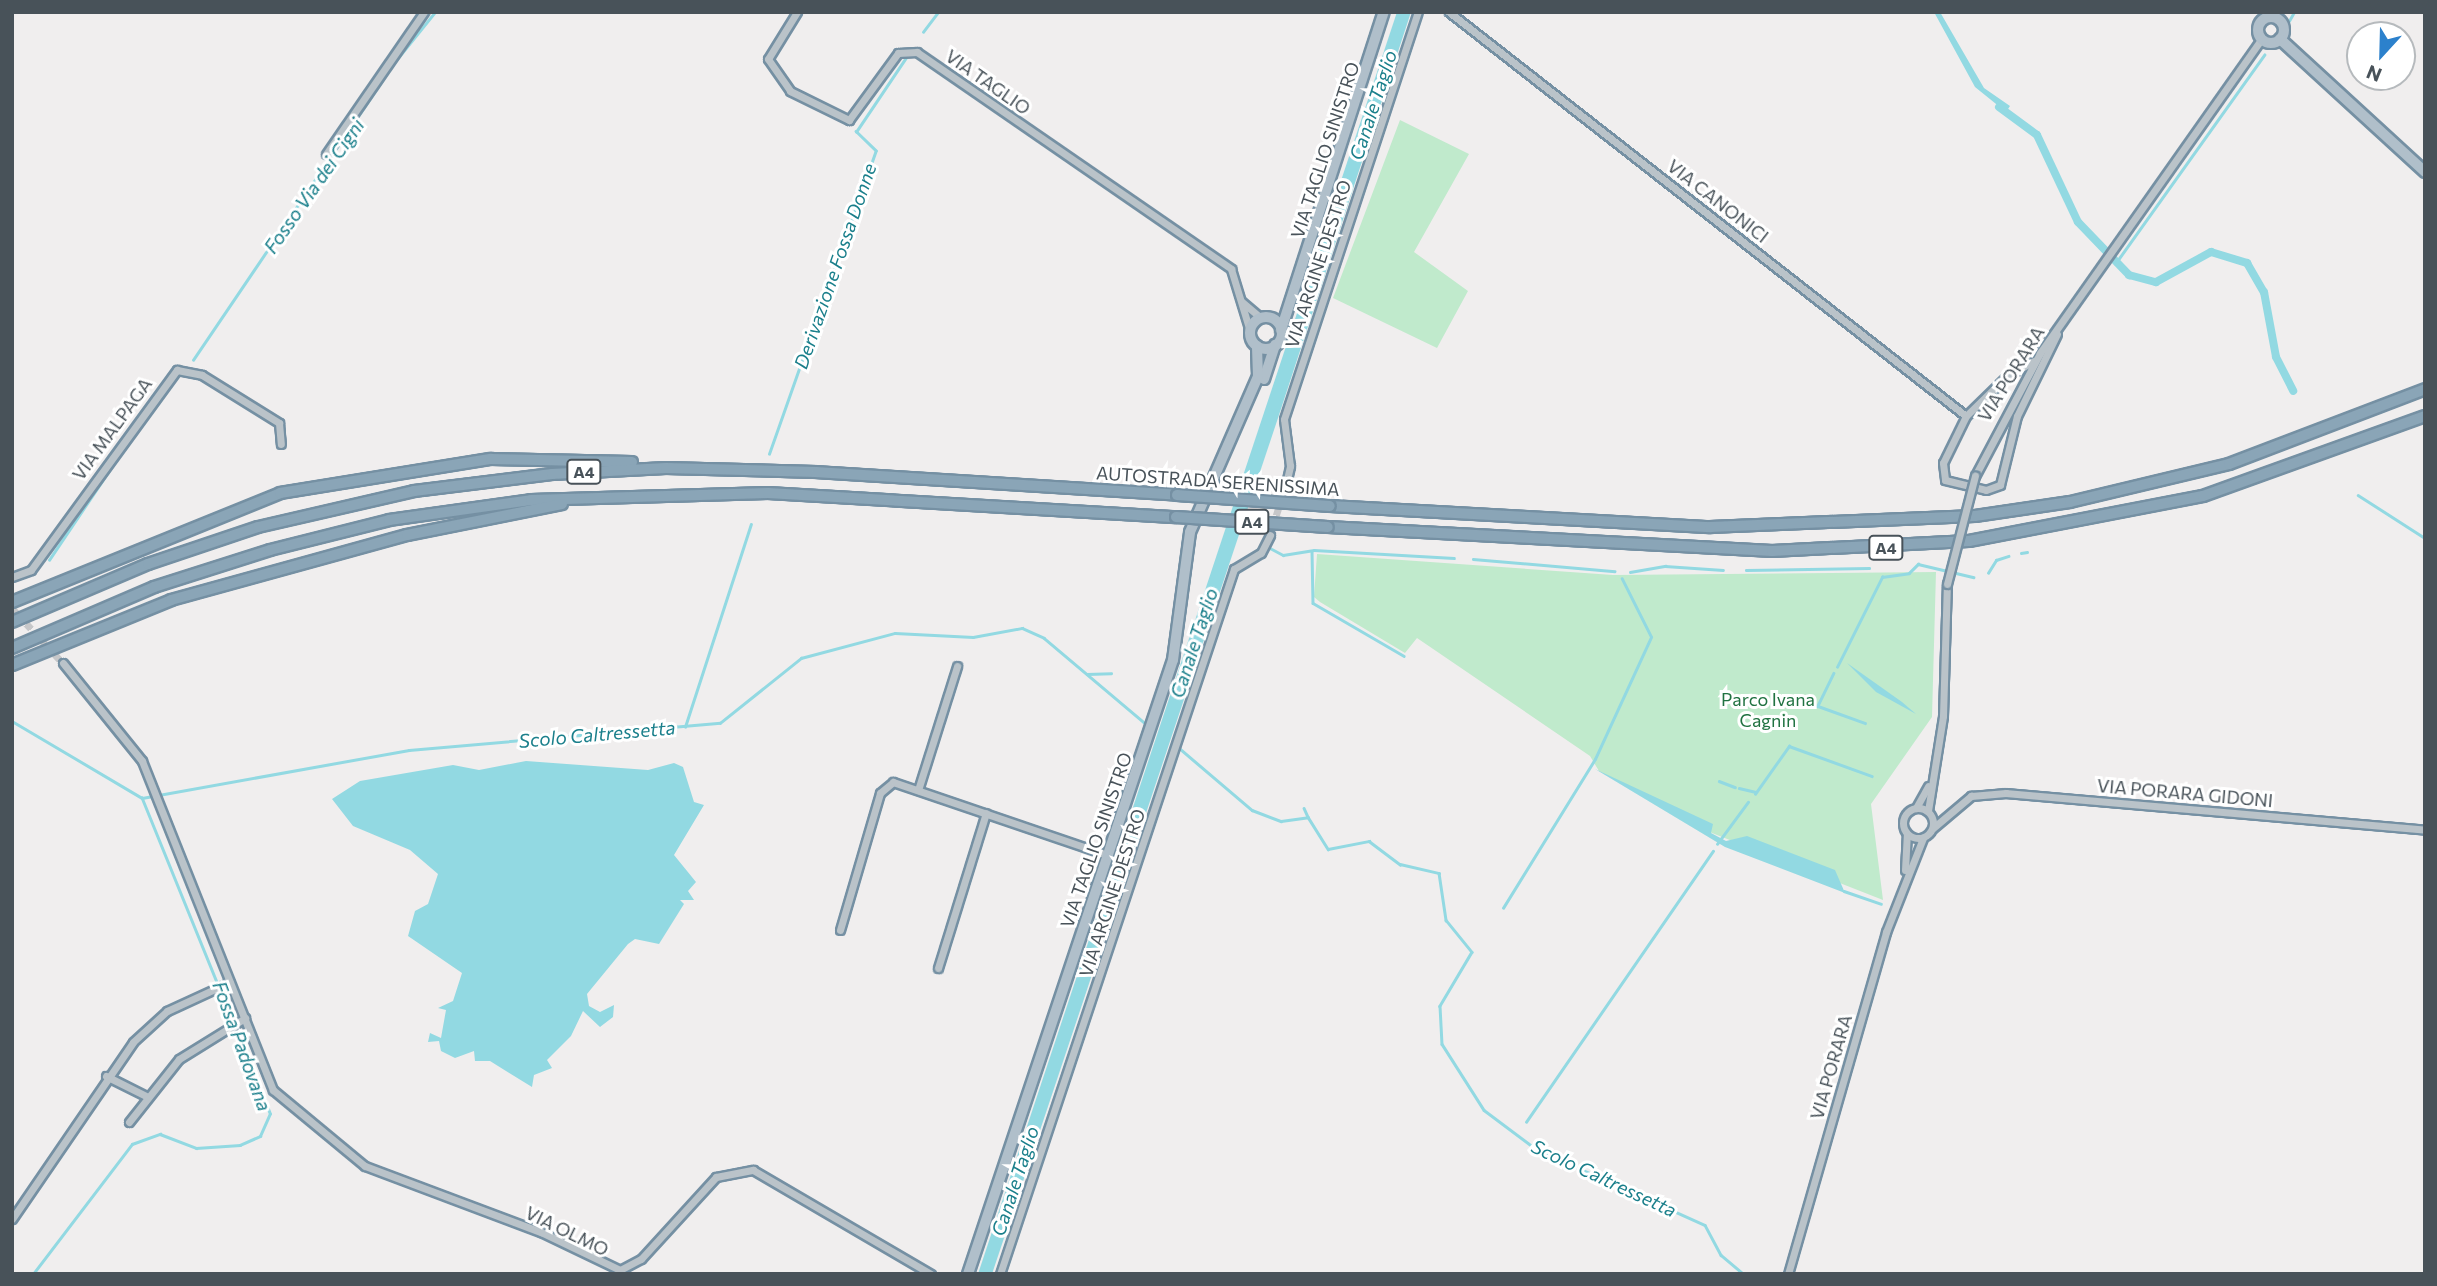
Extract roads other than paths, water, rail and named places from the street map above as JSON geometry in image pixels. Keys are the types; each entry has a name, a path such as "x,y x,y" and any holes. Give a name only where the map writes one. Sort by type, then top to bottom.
{"highway":[{"name":"AUTOSTRADA SERENISSIMA","path":"12,622 148,564 258,527 414,491 609,470 816,472 1330,506 1710,527 1975,516 2070,502 2229,464 2425,389"},
{"name":"A4","path":"12,648 205,570 389,520 531,500 693,492 1772,551 1969,541 2203,496 2425,416"},
{"path":"12,601 231,509 354,478 535,456 816,472"},
{"path":"12,665 171,600 407,535 550,506 693,492"}],"main road":[{"name":"VIA TAGLIO SINISTRO","path":"968,1274 1174,654 1197,505 1243,416 1295,296 1384,12"},
{"path":"2280,40 2283,25 2277,15 2262,16 2262,38 2280,40 2425,172"},
{"path":"1275,345 1257,346 1250,331 1295,296"},
{"path":"1265,317 1281,330"},
{"name":"VIA TAGLIO SINISTRO","path":"1243,416 1260,369 1257,346"}],"street":[{"path":"326,154 424,12"},
{"name":"VIA TAGLIO","path":"797,12 768,59 784,86 802,99 849,120 898,53 917,52 1208,251 1236,276 1250,331"},
{"name":"VIA ARGINE DESTRO","path":"1285,488 1290,466 1284,419 1418,12"},
{"name":"VIA CANONICI","path":"1449,12 1966,416"},
{"name":"VIA PORARA","path":"1905,870 1923,838 1933,828 1929,813 1930,782 1943,716 1947,584 1975,476 2035,361 2102,261 2262,38"},
{"name":"VIA TAGLIO","path":"1241,300 1265,317"},
{"path":"2035,361 2007,376 1966,416 1941,475 1995,489 2017,416 2065,317"},
{"name":"VIA MALPAGA","path":"12,577 31,570 177,370 192,370 271,417 281,428 281,444"},
{"name":"VIA ARGINE DESTRO","path":"1000,1274 1234,569 1261,553 1270,535"},
{"path":"12,1219 106,1076 160,1017 225,985 154,788 134,746 63,663"},
{"path":"918,790 957,666"},
{"path":"840,930 880,793 893,782 1108,855"},
{"name":"VIA PORARA","path":"1788,1274 1905,870 1907,834 1903,820 1916,808 1930,782"},
{"name":"VIA PORARA GIDONI","path":"1933,828 1971,796 2006,793 2425,830"},
{"path":"1916,808 1929,813 1951,815"},
{"path":"938,968 937,952 986,813"},
{"path":"1907,834 1923,838"},
{"name":"VIA OLMO","path":"225,985 277,1097 365,1166 541,1232 603,1267 620,1270 636,1263 711,1181 740,1169 766,1175 932,1274"},
{"path":"129,1122 146,1096 179,1059 239,1020"},
{"path":"106,1076 146,1096"}],"water":[{"name":"Canale Taglio","path":"1397,12 1411,12 1278,418 992,1274 978,1274"},
{"path":"1934,12 1940,12 1984,88 2010,106 2006,112 1975,87"},
{"path":"1847,663 1902,702 1916,714 1876,692"},
{"path":"526,761 648,770 674,763 683,767 694,802 704,805 674,855 696,882 688,891 694,900 680,900 684,904 659,944 635,939 628,944 587,994 589,1006 600,1012 614,1005 613,1017 600,1027 583,1011 571,1036 547,1060 552,1068 534,1075 532,1087 490,1061 475,1061 474,1051 455,1058 441,1051 439,1041 428,1042 430,1033 441,1038 446,1010 438,1008 453,1001 462,973 408,936 415,911 428,904 438,874 410,850 353,826 332,799 360,781 453,765 479,770"},
{"path":"1595,769 1713,824 1711,833 1726,841 1747,836 1835,870 1845,893 1725,847"}],"waterway":[{"name":"Fosso Via dei Cigni","path":"193,360 394,63 435,12"},
{"name":"Derivazione Fossa Donne","path":"923,32 938,12"},
{"path":"2289,21 2294,12"},
{"path":"2115,264 2264,55"},
{"name":"Derivazione Fossa Donne","path":"769,454 876,151 856,132 907,56"},
{"path":"1999,107 2037,135 2078,222 2129,275 2156,282 2211,252 2247,263 2264,292 2276,357 2293,391"},
{"name":"Fosso Via dei Cigni","path":"49,560 123,450"},
{"path":"2358,495 2425,538"},
{"name":"Derivazione Fossa Donne","path":"685,727 751,524"},
{"path":"1270,548 1283,555 1314,550 1454,558"},
{"path":"1312,551 1313,603 1404,656"},
{"path":"2021,553 2027,552"},
{"path":"1988,573 1996,560 2008,556"},
{"path":"1473,559 1614,571"},
{"path":"1837,667 1882,577 1909,573 1918,564 1973,577"},
{"path":"1630,572 1665,566 1723,570"},
{"path":"1746,570 1869,568"},
{"path":"1503,908 1595,759 1651,637 1622,579"},
{"name":"Scolo Caltressetta","path":"12,721 142,798 409,750 720,723 801,658 895,633 973,637 1022,628 1044,638 1145,723"},
{"path":"1087,674 1111,673"},
{"path":"1834,673 1818,706 1865,723"},
{"path":"1755,794 1789,746 1872,776"},
{"name":"Scolo Caltressetta","path":"1178,747 1252,810 1281,821 1308,817 1328,849 1369,841 1400,864 1439,873 1446,920 1472,952 1440,1006 1442,1044 1484,1110 1536,1149 1705,1225 1721,1255 1744,1274"},
{"path":"1719,781 1735,787"},
{"path":"1739,788 1756,792"},
{"name":"Fossa Padovana","path":"33,1274 132,1144 160,1134 196,1148 240,1145 260,1136 270,1114 142,798"},
{"path":"1717,844 1748,802"},
{"path":"1304,808 1308,817"},
{"path":"1526,1122 1713,851"},
{"path":"1844,891 1881,904"}],"tunnel":[{"path":"1270,535 1285,488"},
{"path":"12,608 63,663"}],"park label":[{"name":"Parco Ivana Cagnin","path":"1768,710"}]}
